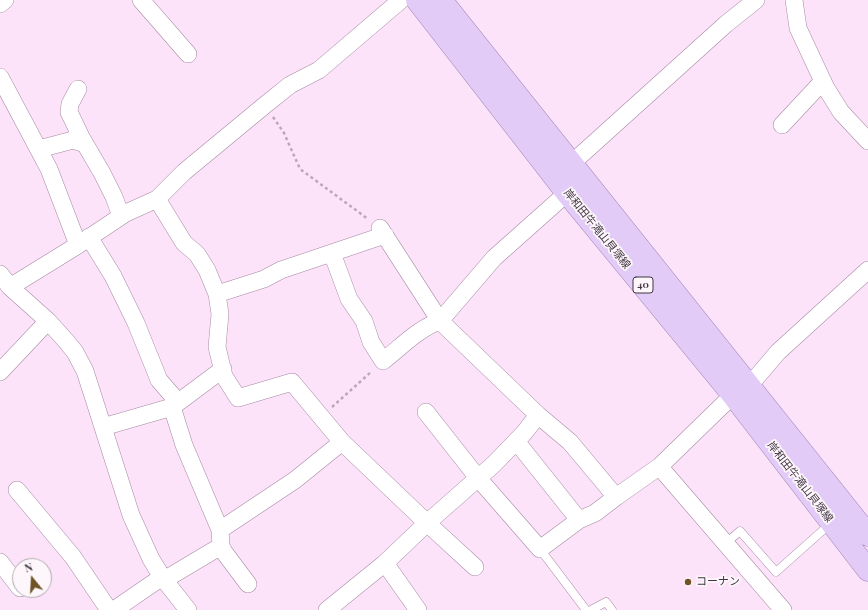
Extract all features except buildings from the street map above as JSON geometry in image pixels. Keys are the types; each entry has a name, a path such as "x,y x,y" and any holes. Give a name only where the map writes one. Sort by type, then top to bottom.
{"main road":[{"name":"岸和田牛滝山貝塚線","path":"417,0 567,193 868,535"},
{"name":"岸和田牛滝山貝塚線","path":"442,0 572,164 741,391 832,522 868,570"}],"street":[{"path":"0,4 5,0"},
{"path":"141,0 188,54"},
{"path":"188,610 163,579 151,559 131,515 85,371 75,352 48,321 5,280 83,241 126,213 157,199 184,172 290,85 319,70 400,0"},
{"path":"332,253 349,299 364,321 371,342 383,361 430,324 440,321 494,258 567,193 572,164 726,24 756,0"},
{"path":"794,0 798,28 826,88 841,112 868,141"},
{"path":"0,77 39,149 83,241 113,276 136,323 159,380 175,405 184,445 224,552 248,584"},
{"path":"782,125 823,81"},
{"path":"78,89 70,104 69,112 102,173 114,197 121,216"},
{"path":"39,149 73,140 85,144"},
{"path":"157,199 184,243 197,254 207,270 217,294 220,314 217,347 224,376 238,398 292,382 342,442 475,567"},
{"path":"217,294 264,279 281,270 332,253 382,231 440,321 538,415 570,442 616,497"},
{"path":"426,412 478,478 540,549 579,520 595,513 660,466 741,391 778,352 868,270"},
{"path":"0,372 48,321"},
{"path":"103,427 175,405 223,370"},
{"path":"327,610 385,563 427,523 494,464 524,433 538,415"},
{"path":"516,441 579,520"},
{"path":"114,610 163,579 220,538 342,442"},
{"path":"660,466 783,610"},
{"path":"17,490 73,557 109,610"},
{"path":"0,562 12,577"},
{"path":"385,563 418,610"}],"lane":[{"path":"726,543 740,531 776,572 832,522"},
{"path":"540,549 586,610"},
{"path":"591,610 606,602 612,610"}],"path":[{"path":"265,106 284,133 300,169 382,231"},
{"path":"321,416 383,361"}],"place":[{"name":"コーナン","path":"688,582"}]}
